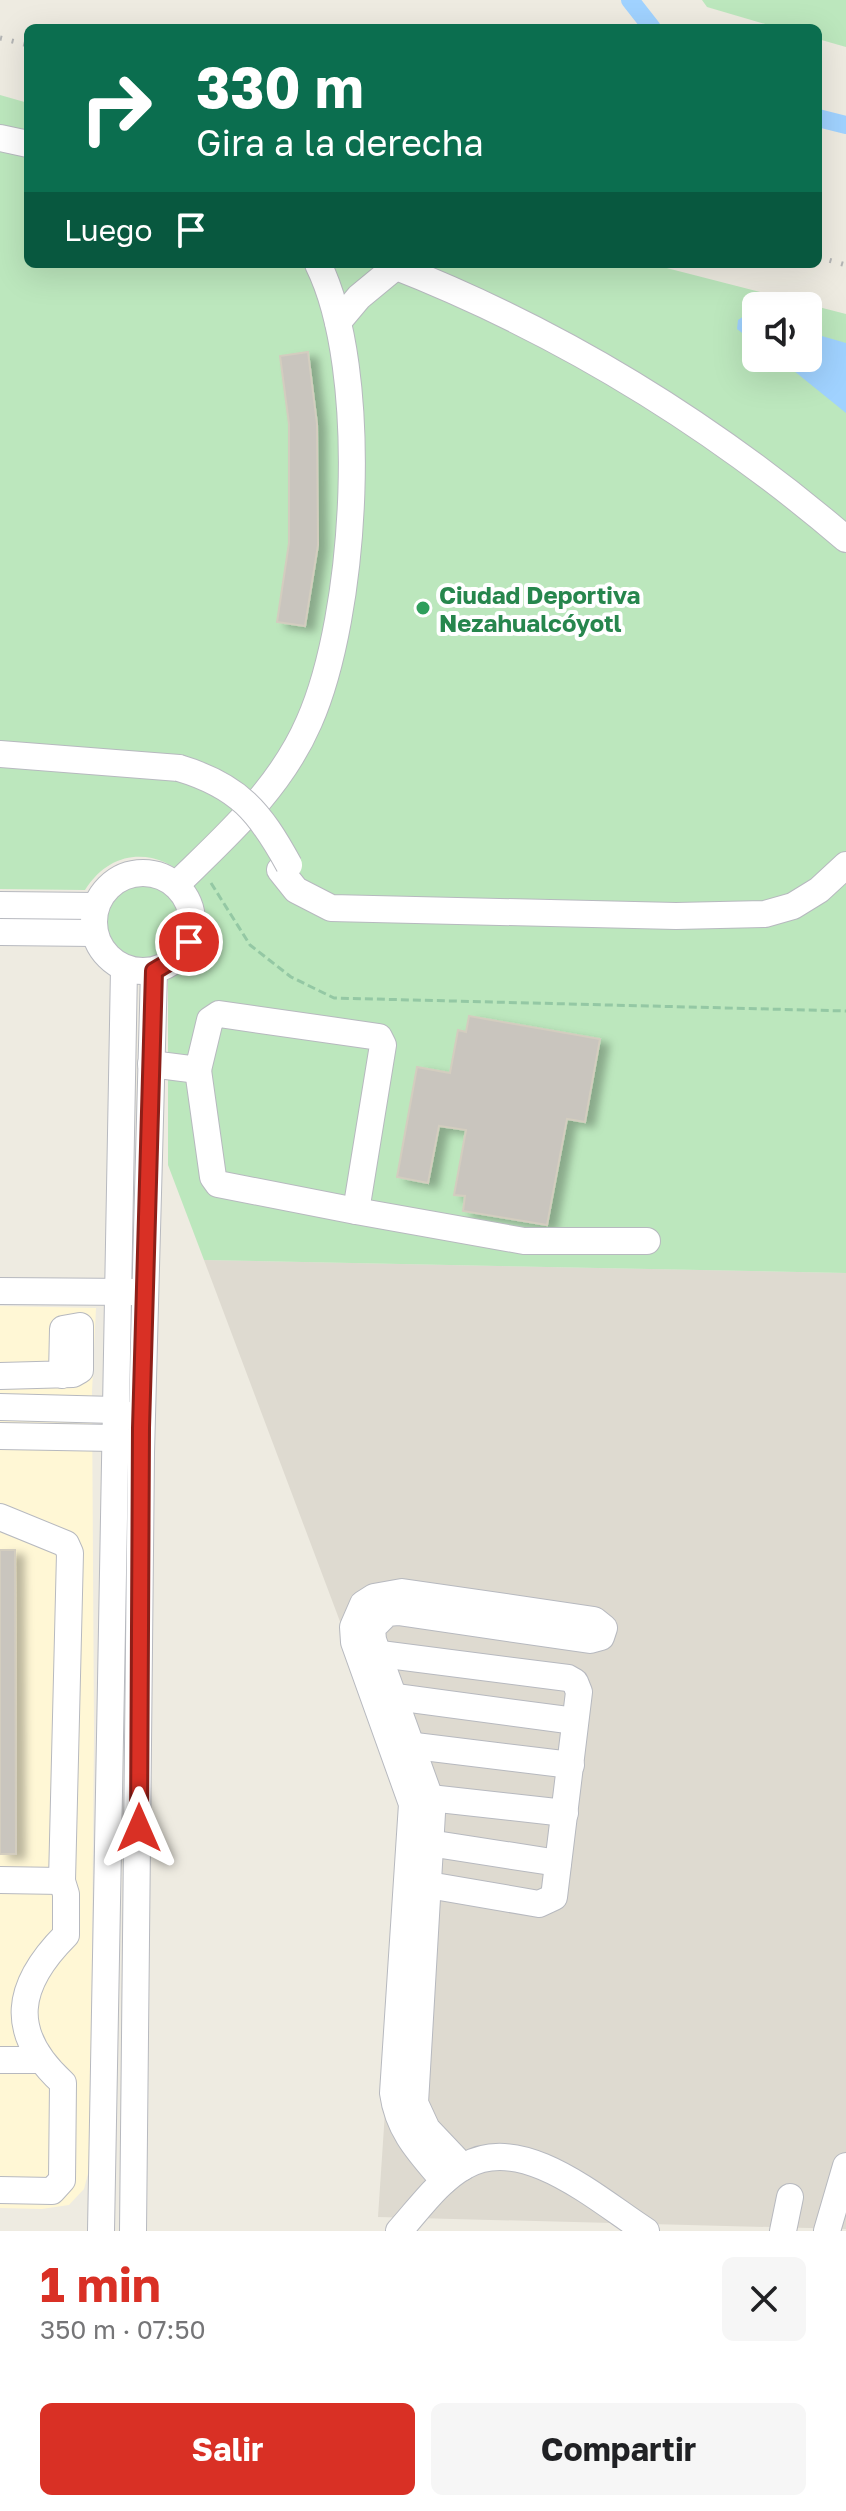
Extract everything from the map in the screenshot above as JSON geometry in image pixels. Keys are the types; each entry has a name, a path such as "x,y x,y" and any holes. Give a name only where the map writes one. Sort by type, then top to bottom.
{"street":[{"path":"0,138 24,143"},
{"path":"0,148 24,153"},
{"path":"176,885 271,789 309,724 325,680 340,603 351,490 348,397 338,322 319,268"},
{"path":"338,322 359,297 395,268"},
{"path":"405,268 544,334 627,380 731,448 791,492 846,539"},
{"path":"406,268 547,325 631,372 713,422 797,484 846,526"},
{"path":"0,754 204,776 240,798 264,820 296,890 331,908 676,916 765,914 819,890 846,865"},
{"path":"0,765 177,773"},
{"path":"284,868 332,899 691,906 765,904 790,896 813,882 846,849"},
{"path":"148,873 176,885 192,911 189,942 181,955 154,971 124,969 105,954 94,933 96,906 106,889 132,874 148,873"},
{"path":"0,905 96,906"},
{"path":"0,932 94,933"},
{"path":"101,2231 124,969"},
{"path":"133,2231 139,1890 141,1440 154,971"},
{"path":"356,1211 383,1045 379,1037 219,1014 210,1020 198,1070 211,1163 218,1184 356,1211 524,1241 647,1241"},
{"path":"151,1064 198,1070"},
{"path":"0,1291 146,1293"},
{"path":"0,1376 62,1375"},
{"path":"0,1407 115,1410 141,1440"},
{"path":"0,1436 141,1440"},
{"path":"0,1517 63,1542 69,1549 62,1881 66,1894 66,1935 37,1967 25,1997 28,2030 40,2060 63,2083 62,2180 52,2191 0,2190"},
{"path":"417,1883 429,1843 430,1798 401,1744 368,1652 372,1628 387,1613 398,1612 599,1631"},
{"path":"368,1652 568,1678 575,1682 579,1692 554,1897 539,1904 417,1883"},
{"path":"383,1695 575,1721"},
{"path":"401,1744 571,1765"},
{"path":"401,1744 412,1804 417,1883 415,2103 454,2174"},
{"path":"430,1798 565,1813"},
{"path":"429,1843 558,1863"},
{"path":"0,1880 62,1881"},
{"path":"107,1889 139,1890"},
{"path":"0,2060 40,2060"},
{"path":"399,2231 454,2174 481,2158 500,2156 543,2165 646,2231"},
{"path":"827,2231 846,2166"},
{"path":"783,2231 790,2197"}],"path":[{"path":"199,863 250,945 291,977 334,998 846,1011"}],"shaded area":[{"path":"204,1260 846,1273 846,2229 378,2217 406,1797"},
{"path":"0,1306 96,1308 92,1392 94,1733 90,2166 84,2189 69,2205 42,2209 0,2208"}],"green space":[{"path":"702,0 846,0 846,47 822,40 822,24 765,24 707,7"},
{"name":"Ciudad Deportiva Nezahualcóyotl","path":"0,95 24,102 24,268 667,268 760,292 742,292 742,372 822,372 822,308 846,314 846,1273 204,1260 168,1165 168,980 196,953 206,925 201,899 186,876 163,862 136,857 109,865 85,890 0,889"},
{"path":"149,885 169,895 177,908 177,936 169,949 156,957 135,959 115,949 107,936 105,915 115,895 128,887"}],"water":[{"path":"742,317 742,333 737,329 738,320"},
{"path":"822,336 846,343 846,413 795,372 822,372"}],"building":[{"path":"308,352 317,424 318,545 305,626 277,622 289,543 289,424 280,356"},
{"path":"469,1016 600,1039 585,1122 567,1119 547,1225 463,1211 465,1196 454,1195 466,1130 439,1126 428,1183 397,1177 417,1067 450,1073 458,1030 466,1032"},
{"path":"0,1550 15,1550 16,1854 0,1854"}],"waterway":[{"path":"630,0 649,24"},
{"path":"822,119 846,125"}],"railway":[{"path":"0,38 24,44"},
{"path":"822,258 846,265"}],"place":[{"name":"Ciudad Deportiva Nezahualcóyotl","path":"423,608"}],"route":[{"path":"139,1828 141,1428 154,971 169,965 181,955 189,942"}]}
